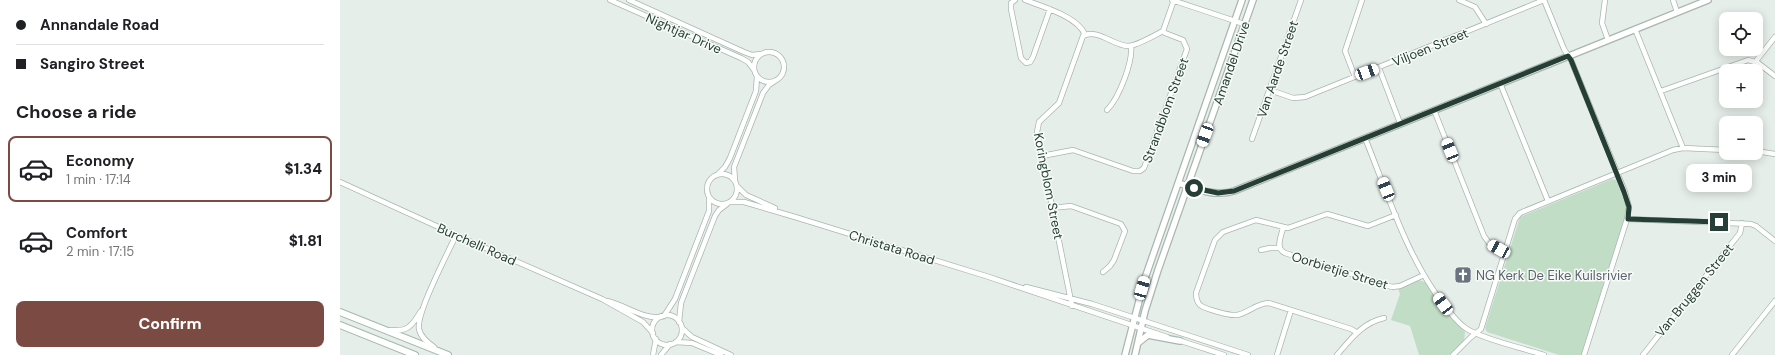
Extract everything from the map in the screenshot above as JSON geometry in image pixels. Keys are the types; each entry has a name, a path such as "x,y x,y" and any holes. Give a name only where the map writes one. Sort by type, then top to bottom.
{"main road":[{"path":"340,312 382,330 446,354"},
{"path":"340,325 415,355"}],"street":[{"name":"Nightjar Drive","path":"610,0 741,58 748,62 754,70"},
{"name":"Nightjar Drive","path":"629,0 744,52 761,54"},
{"path":"1014,0 1011,9 1021,58 1026,62 1032,60 1050,9"},
{"path":"1025,0 1063,14 1081,28 1085,35 1092,34 1131,46 1163,31 1173,0 1244,24"},
{"name":"Amandel Drive","path":"1125,355 1145,278 1242,0"},
{"name":"Amandel Drive","path":"1135,355 1141,327 1158,270 1253,0"},
{"name":"Van Aarde Street","path":"1252,138 1302,0"},
{"path":"1355,77 1346,51 1362,0"},
{"path":"1459,0 1476,8 1486,24"},
{"path":"1544,0 1564,49 1571,60 1628,203 1628,219 1584,355"},
{"name":"Viljoen Street","path":"1270,90 1286,97 1299,98 1379,68 1544,0"},
{"path":"1605,0 1602,23 1608,40"},
{"path":"1672,0 1677,12"},
{"path":"1179,183 1214,193 1229,192 1708,0"},
{"path":"1635,29 1683,148"},
{"name":"Strandblom Street","path":"1042,156 1073,150 1133,171 1140,171 1144,168 1187,49 1183,40 1163,31"},
{"name":"Koringblom Street","path":"1072,306 1037,132 1038,125 1059,103 1081,40 1085,35"},
{"path":"1756,61 1775,37"},
{"path":"1107,110 1117,97 1131,57 1131,46"},
{"path":"679,322 681,303 715,216 736,195 734,167 763,93 769,85 782,76 785,69 782,58 772,52 761,54 756,60 754,70 757,76 756,91 730,158 725,167 717,175 711,178 707,184 706,191 709,198 709,211 675,299 663,316 654,323 653,333 660,343 692,343 721,355"},
{"path":"1661,91 1746,60 1756,61 1775,76"},
{"path":"1379,68 1400,123"},
{"path":"757,76 767,82 775,81"},
{"path":"1500,83 1548,201"},
{"path":"1434,110 1484,236 1489,243 1505,252"},
{"path":"1365,138 1407,244 1431,288 1453,317 1462,326 1476,333 1544,355"},
{"path":"1453,355 1481,329 1518,215 1548,201 1673,150 1683,148 1719,150"},
{"path":"1763,152 1775,154"},
{"path":"717,175 727,175 735,183"},
{"name":"Burchelli Road","path":"340,182 602,299 643,322 653,333"},
{"name":"Christata Road","path":"735,183 740,190 749,197 795,217"},
{"name":"Burchelli Road","path":"340,185 354,188"},
{"path":"709,198 717,204 728,203"},
{"name":"Christata Road","path":"728,203 744,202 989,277 1070,299"},
{"path":"1052,208 1071,206 1123,226 1124,232 1114,260 1103,272"},
{"path":"1356,332 1351,329 1266,303 1239,314 1232,315 1201,305 1196,296 1214,242 1218,235 1254,221 1283,228 1290,228 1325,214 1366,226 1396,215"},
{"path":"1628,219 1742,223 1756,226 1775,241"},
{"name":"Van Bruggen Street","path":"1642,355 1740,233 1742,223"},
{"name":"Oorbietjie Street","path":"1283,228 1279,243 1280,248 1285,253 1392,287 1397,287 1424,275"},
{"path":"382,330 400,331 413,324 423,308 456,235"},
{"name":"Oorbietjie Street","path":"1261,250 1280,248"},
{"name":"Christata Road","path":"989,277 1072,306"},
{"name":"Burchelli Road","path":"602,299 627,307 646,316 663,316"},
{"path":"1070,299 1143,320 1248,355"},
{"path":"1732,355 1775,301"},
{"path":"1072,306 1224,355"},
{"path":"423,308 419,325 421,336 431,345 446,354"},
{"path":"1277,355 1291,310"},
{"path":"663,316 674,317 682,328 692,337 731,355"},
{"path":"1337,355 1356,332 1373,321 1384,318"},
{"path":"676,342 681,334 682,328"},
{"path":"1137,345 1148,335 1180,341"},
{"path":"653,355 656,339"},
{"path":"661,355 670,344"}],"green space":[{"path":"1612,179 1616,180 1626,205 1626,214 1581,355 1559,355 1487,332 1485,328 1520,217"},
{"path":"1418,280 1425,282 1452,319 1465,332 1464,341 1449,355 1419,355 1410,326 1391,320 1400,294 1398,289"}],"place":[{"name":"NG Kerk De Eike Kuilsrivier","path":"1463,275"}],"route":[{"path":"1194,188 1218,193 1234,191 1568,56 1571,60 1624,192 1629,207 1628,219 1719,222"}]}
